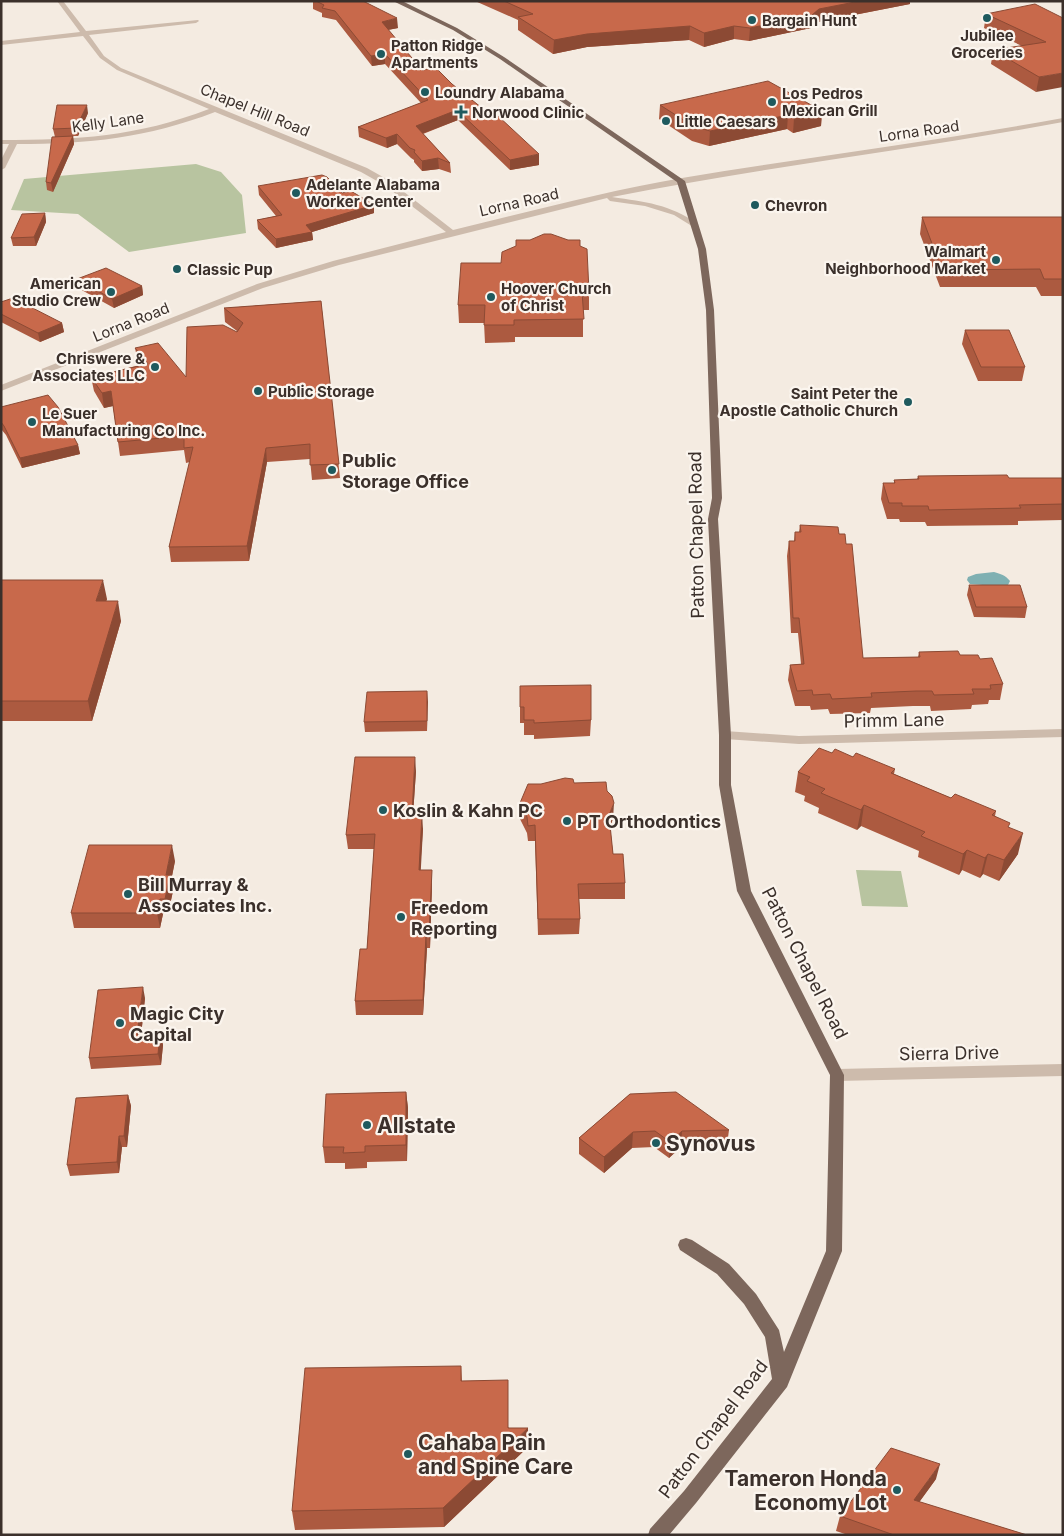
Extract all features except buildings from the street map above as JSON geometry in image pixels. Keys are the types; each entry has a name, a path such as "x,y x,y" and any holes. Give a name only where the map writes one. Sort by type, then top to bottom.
{"main road":[{"path":"396,1 448,26 502,58 682,181"},
{"name":"Patton Chapel Road","path":"657,1535 690,1497 781,1381 834,1251 837,1075 744,891 725,785 726,735 713,519 717,498 710,310 702,250 682,181"},
{"path":"686,1245 723,1269 750,1299 773,1335 781,1381"}],"street":[{"name":"Chapel Hill Road","path":"60,1 93,48 109,64 333,156 372,174 387,183 452,232"},
{"path":"1,44 196,21"},
{"name":"Kelly Lane","path":"1,142 66,142 122,136 176,124 216,109"},
{"name":"Lorna Road","path":"1,388 260,286 336,262 452,232 600,197 682,181 972,138 1063,120"},
{"path":"1,168 14,142"},
{"path":"600,197 646,204 677,213 695,226"},
{"name":"Primm Lane","path":"726,735 799,740 1063,733"},
{"name":"Sierra Drive","path":"837,1075 1063,1070"}],"green space":[{"path":"196,164 221,172 242,195 246,233 129,252 78,214 11,210 24,179"},
{"path":"856,870 901,871 908,907 862,906"}],"water":[{"path":"994,572 1003,575 1010,581 1007,587 970,584 967,580 968,577 976,574"}],"place":[{"name":"Jubilee Groceries","path":"987,18"},
{"name":"Bargain Hunt","path":"752,20"},
{"name":"Patton Ridge Apartments","path":"381,54"},
{"name":"Loundry Alabama","path":"425,92"},
{"name":"Los Pedros Mexican Grill","path":"772,102"},
{"name":"Norwood Clinic","path":"461,112"},
{"name":"Little Caesars","path":"666,121"},
{"name":"Adelante Alabama Worker Center","path":"296,193"},
{"name":"Chevron","path":"755,205"},
{"name":"Walmart Neighborhood Market","path":"996,260"},
{"name":"Classic Pup","path":"177,269"},
{"name":"American Studio Crew","path":"111,292"},
{"name":"Hoover Church of Christ","path":"491,297"},
{"name":"Chriswere & Associates LLC","path":"155,367"},
{"name":"Public Storage","path":"258,391"},
{"name":"Saint Peter the Apostle Catholic Church","path":"908,402"},
{"name":"Le Suer Manufacturing Co Inc.","path":"32,422"},
{"name":"Public Storage Office","path":"332,470"},
{"name":"Koslin & Kahn PC","path":"383,810"},
{"name":"PT Orthodontics","path":"567,821"},
{"name":"Bill Murray & Associates Inc.","path":"128,894"},
{"name":"Freedom Reporting","path":"401,917"},
{"name":"Magic City Capital","path":"120,1023"},
{"name":"Allstate","path":"367,1125"},
{"name":"Synovus","path":"656,1143"},
{"name":"Cahaba Pain and Spine Care","path":"408,1454"},
{"name":"Tameron Honda Economy Lot","path":"897,1490"}]}
